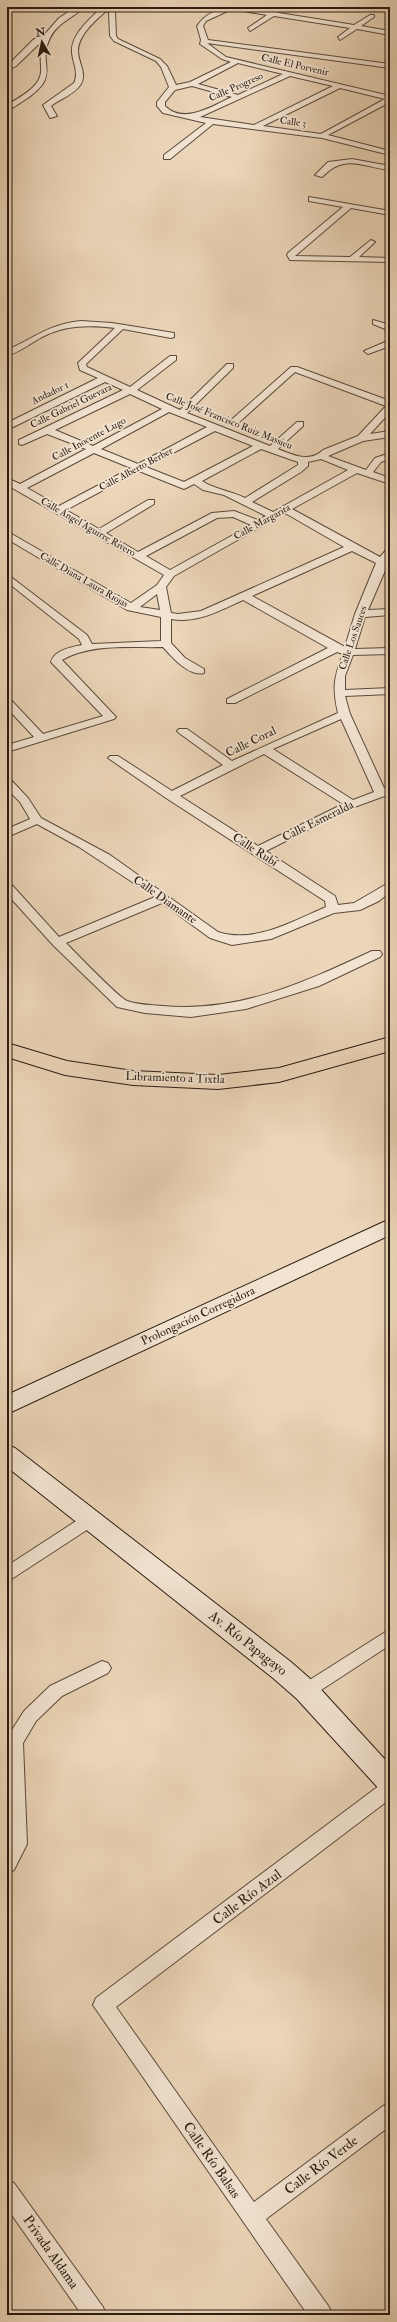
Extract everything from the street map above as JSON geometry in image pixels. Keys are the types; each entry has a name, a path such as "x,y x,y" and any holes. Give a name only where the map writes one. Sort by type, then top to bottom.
{"main road":[{"name":"Libramiento a Tixtla","path":"7,1050 65,1068 111,1075 134,1078 218,1082 279,1075 390,1044"}],"street":[{"path":"10,107 32,91 41,81 45,64 43,49 49,34 56,24 81,7"},
{"path":"390,33 231,7 201,22 200,26 205,41 232,46 390,66"},
{"path":"250,29 282,7"},
{"path":"54,116 47,106 67,94 78,83 80,74 75,50 86,27 106,8 112,11 113,36 116,40 158,60 164,66 172,88 192,84 236,62"},
{"path":"314,21 324,14"},
{"path":"340,38 372,16"},
{"path":"7,69 19,61 31,43 49,34"},
{"name":"Calle El Porvenir","path":"205,41 202,43 207,48 224,58 236,62 390,99"},
{"name":"Calle Progreso","path":"192,118 289,74"},
{"path":"192,84 239,97"},
{"path":"254,128 339,86"},
{"name":"Calle 3","path":"172,88 161,102 161,106 166,111 212,122 322,136 390,153"},
{"path":"322,136 390,99"},
{"path":"167,157 212,122"},
{"path":"377,150 390,143"},
{"path":"319,175 330,164 337,162 350,162 390,168"},
{"path":"312,199 390,213"},
{"path":"349,206 292,255 293,258 390,260"},
{"path":"351,260 371,242"},
{"path":"376,322 390,328"},
{"path":"7,353 51,329 70,324 121,327 172,335"},
{"name":"Calle José Francisco Ruiz Massieu","path":"121,327 82,363 83,368 103,379 131,390 169,409 213,428 270,450 303,460 322,456 326,452 361,438"},
{"path":"368,351 390,343"},
{"name":"Calle Gabriel Guevara","path":"22,442 131,390 173,358"},
{"path":"181,414 230,366"},
{"path":"233,423 294,369 390,404"},
{"name":"Andador 1","path":"7,427 103,379"},
{"path":"361,438 390,407"},
{"name":"Calle Inocente Lugo","path":"20,488 169,409"},
{"path":"270,450 300,424"},
{"name":"Calle Alberto Berber","path":"59,510 213,428"},
{"path":"49,430 184,486 260,446"},
{"path":"361,438 390,434"},
{"path":"322,456 330,461 390,481"},
{"path":"368,473 378,460 390,456"},
{"path":"245,502 298,470 303,466 303,460"},
{"name":"Calle Margarita","path":"170,574 355,470"},
{"name":"Calle Ángel Aguirre Rivero","path":"7,481 170,574"},
{"path":"196,481 206,488 227,494 273,516"},
{"path":"99,533 151,502"},
{"path":"285,509 352,547 382,562"},
{"path":"138,556 215,515 225,513 258,524"},
{"name":"Calle Diana Laura Riojas","path":"7,535 131,608 166,614 178,618 203,614 352,547"},
{"name":"Calle Los Sauces","path":"385,792 344,714 339,693 340,676 349,652 352,636 382,562 390,552"},
{"path":"131,608 161,587 170,574"},
{"path":"7,577 83,637 89,648"},
{"path":"161,587 166,614 166,644 181,660 200,671"},
{"path":"244,596 336,648 349,652 390,651"},
{"path":"360,614 390,612"},
{"path":"7,748 110,717 56,662 57,658 62,654 89,648 166,644"},
{"path":"231,701 336,648"},
{"path":"339,693 390,691"},
{"path":"7,702 40,738"},
{"name":"Calle Coral","path":"170,796 265,749 344,714"},
{"path":"183,730 231,766"},
{"path":"265,749 351,804"},
{"name":"Calle Rubí","path":"114,758 170,796 331,899 332,909"},
{"path":"7,782 24,800 37,820 7,833"},
{"name":"Calle Esmeralda","path":"257,851 351,804 385,792"},
{"name":"Calle Diamante","path":"37,820 81,841 164,898 214,935 232,941 267,936 332,909 356,907 375,898 390,886"},
{"path":"7,887 57,942 122,1004 145,1010 191,1013 246,1005 279,996 314,983 376,954"},
{"path":"57,942 164,898"},
{"name":"Prolongación Corregidora","path":"7,1405 390,1226"},
{"name":"Av. Río Papagayo","path":"7,1454 282,1670 306,1691 390,1783"},
{"path":"7,1575 90,1520"},
{"path":"306,1691 390,1636"},
{"path":"7,1864 18,1844 14,1742 30,1716 56,1691 102,1668"},
{"name":"Calle Río Azul","path":"103,2005 390,1788"},
{"name":"Calle Río Balsas","path":"103,2005 321,2315"},
{"name":"Calle Río Verde","path":"251,2217 390,2112"},
{"name":"Privada Aldama","path":"7,2190 95,2315"}]}
